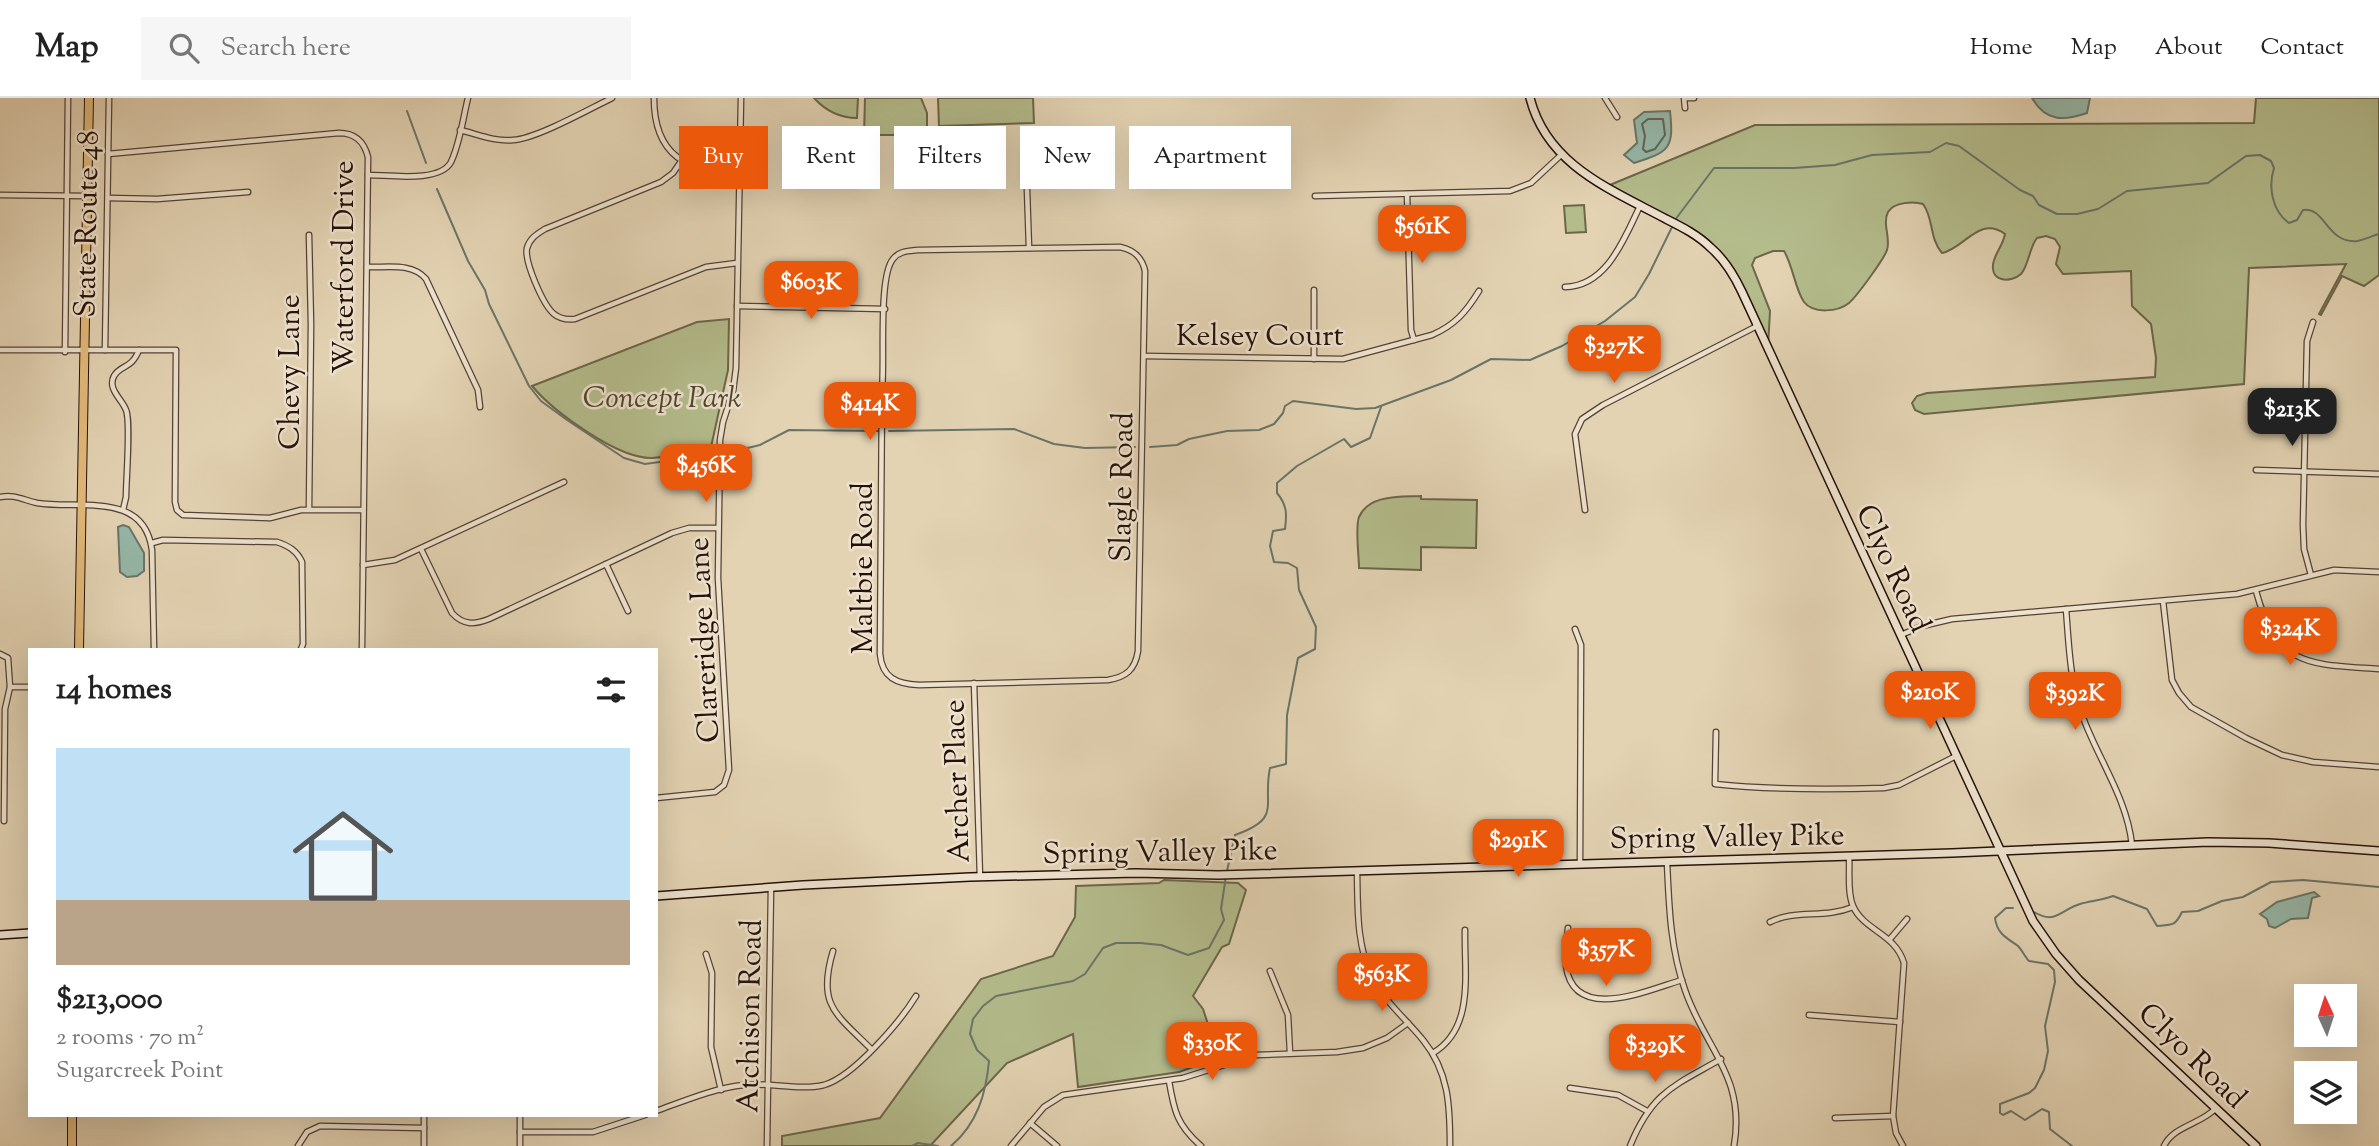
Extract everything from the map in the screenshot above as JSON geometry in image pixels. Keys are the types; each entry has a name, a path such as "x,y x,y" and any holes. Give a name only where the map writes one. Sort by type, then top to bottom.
{"main road":[{"path":"79,648 89,98"},
{"path":"72,1117 72,1146"}],"street":[{"path":"65,352 68,98"},
{"name":"State Route 48","path":"105,350 109,98"},
{"path":"368,175 436,174 451,162 468,98"},
{"path":"460,130 500,140 517,140 612,98"},
{"path":"654,98 659,131 667,146 679,157"},
{"name":"Clareridge Lane","path":"740,126 741,98"},
{"name":"Clyo Road","path":"1530,98 1539,125 1561,155 1592,180 1701,239 1728,267 1758,325 2033,921 2056,954 2079,980 2256,1146"},
{"path":"1605,98 1617,117"},
{"path":"1685,108 1685,98 1694,98"},
{"name":"Waterford Drive","path":"108,154 345,133 356,137 364,145 368,157 368,175 362,648"},
{"path":"1315,196 1519,189 1537,178 1561,155"},
{"path":"679,164 661,182 545,229 532,238 527,249 527,260 546,304 559,317 575,319 706,267 737,263"},
{"name":"Clareridge Lane","path":"658,798 715,792 723,785 729,770 720,623 718,528 720,440 735,381 739,189"},
{"path":"1027,189 1029,248"},
{"path":"108,198 157,199 248,192"},
{"path":"1407,194 1411,330 1414,340"},
{"path":"0,195 88,196"},
{"path":"1565,287 1586,283 1605,269 1640,205"},
{"name":"Chevy Lane","path":"309,235 309,509"},
{"name":"Slagle Road","path":"974,683 1108,680 1122,676 1135,665 1139,651 1145,271 1136,254 1120,247 1029,248"},
{"name":"Maltbie Road","path":"974,683 907,685 890,677 881,662 882,390 888,267 894,257 905,251 1029,248"},
{"path":"367,267 408,268 419,271 426,279 478,390 480,407"},
{"path":"1314,290 1314,359"},
{"name":"Kelsey Court","path":"1144,356 1353,358 1433,335 1456,322 1479,291"},
{"path":"737,306 885,309"},
{"path":"2312,575 2303,540 2307,341 2313,322"},
{"path":"1584,510 1575,434 1582,419 1603,405 1758,325"},
{"path":"123,510 126,497 127,412 112,387 113,377 133,363 139,349"},
{"path":"0,350 176,350 175,502 181,514 188,517 270,518 309,509 363,510"},
{"path":"2256,470 2379,474"},
{"path":"363,565 386,563 421,549 564,482"},
{"path":"0,498 18,496 35,503 107,506 123,510 141,523 151,543 154,648"},
{"path":"421,549 452,613 468,623 489,619 680,530 718,528"},
{"path":"151,543 163,540 277,542 288,545 302,562 301,648"},
{"path":"606,564 628,611"},
{"path":"1900,635 1938,621 2256,590 2346,569 2379,572"},
{"path":"2256,590 2269,629 2280,643 2296,656 2324,665 2379,669"},
{"path":"2163,601 2172,680 2191,706 2282,755 2313,762 2379,767"},
{"path":"2066,609 2078,704 2124,806 2130,824 2132,846"},
{"path":"1575,629 1581,645 1580,863"},
{"path":"0,654 8,659 10,687 2,737 4,821"},
{"name":"Archer Place","path":"974,683 980,877"},
{"path":"10,687 28,687"},
{"path":"1716,732 1715,784 1753,788 1884,789 1899,785 1957,756"},
{"name":"Spring Valley Pike","path":"658,896 771,887 980,877 1136,873 1214,875 2239,842 2379,851"},
{"path":"1849,856 1853,907 1863,919 1890,939 1904,963 1893,1116 1896,1133 1903,1146"},
{"path":"1667,861 1670,928 1682,980 1691,1006 1721,1059 1735,1099 1737,1124 1734,1146"},
{"path":"1357,871 1359,929 1366,964 1380,990 1433,1054 1443,1073 1448,1093 1450,1146"},
{"name":"Atchison Road","path":"767,1146 771,887"},
{"path":"1770,922 1784,916 1832,914 1853,907"},
{"path":"1890,939 1907,919"},
{"path":"1568,928 1565,961 1567,974 1578,990 1589,997 1611,1000 1682,980"},
{"path":"1433,1054 1452,1039 1462,1016 1465,930"},
{"path":"0,935 28,933"},
{"path":"833,951 826,981 831,1006 871,1049"},
{"path":"706,954 712,973 711,1047 721,1090"},
{"path":"1270,971 1288,1015 1290,1053"},
{"path":"658,1110 745,1085 810,1086 824,1085 838,1079 851,1070 902,1017 916,996"},
{"path":"1809,1015 1900,1022"},
{"path":"1011,1146 1051,1101 1070,1093 1169,1080 1256,1055 1337,1052 1363,1048 1387,1038 1408,1023"},
{"path":"1630,1146 1647,1111 1672,1086 1721,1059"},
{"path":"1169,1080 1175,1114 1201,1146"},
{"path":"1570,1088 1618,1095 1647,1111"},
{"path":"2164,1146 2171,1136 2216,1108"},
{"path":"1835,1118 1893,1116"},
{"path":"424,1117 424,1146"},
{"path":"520,1117 520,1146"},
{"path":"520,1132 593,1132 637,1117"},
{"path":"1030,1123 1057,1146"},
{"path":"298,1146 307,1132 320,1126 424,1128"}],"green space":[{"path":"814,98 858,98 857,118 833,113"},
{"path":"865,98 921,98 927,113 927,126 894,126 894,135 880,135 880,126 864,126"},
{"path":"938,98 1033,98 1034,123 939,126"},
{"path":"2256,98 2379,98 2379,275 2364,286 2342,276 2321,315 2319,314 2346,264 2249,268 2244,384 1924,414 1915,410 1912,403 1917,396 1927,393 2155,377 2156,358 2151,324 2132,306 2131,271 2063,274 2056,264 2060,247 2055,239 2046,236 2037,238 2021,274 2007,280 1998,278 1993,271 1993,265 2005,234 1987,228 1942,253 1935,241 1923,204 1904,203 1891,209 1886,217 1888,245 1881,261 1853,299 1839,308 1819,310 1804,302 1784,251 1773,251 1755,258 1752,265 1770,311 1768,347 1742,292 1711,247 1605,187 1755,125 2254,123"},
{"path":"1584,205 1586,232 1566,233 1564,206"},
{"name":"Concept Park","path":"729,319 728,370 711,447 652,458 622,451 571,420 532,386 697,322"},
{"path":"1421,496 1421,499 1477,500 1476,548 1421,547 1421,570 1359,568 1357,528 1359,517 1364,510 1370,504 1386,498"},
{"path":"1164,880 1238,883 1246,890 1229,944 1222,947 1193,996 1203,1009 1219,1058 1179,1072 1078,1087 1073,1034 1007,1063 930,1146 782,1146 782,1136 880,1118 981,979 1053,956 1075,917 1076,886 1159,883"}],"water":[{"path":"2032,98 2090,98 2087,113 2056,118 2043,112"},
{"path":"1670,111 1671,133 1667,147 1634,163 1624,155 1637,143 1634,120 1644,112"},
{"path":"118,527 129,527 144,553 144,571 137,576 127,577 120,572"},
{"path":"2314,892 2319,896 2312,898 2308,918 2291,919 2275,928 2269,926 2267,919 2260,914 2277,902"}],"waterway":[{"path":"407,111 426,163"},
{"path":"1675,220 1714,168 1835,165 1872,155 1930,152 1946,143 1959,146 2020,190 2033,196 2039,205 2057,214 2077,214 2098,209 2127,191 2208,183 2246,156 2260,155 2271,161 2274,168 2271,183 2273,198 2279,212 2289,223 2297,220 2303,210 2310,210 2339,237 2347,240 2357,241 2379,234"},
{"path":"437,189 468,261 485,290 489,304 529,386 541,401 624,458 645,464 710,455"},
{"path":"1150,447 1177,445 1189,439 1227,431 1259,430 1274,424 1285,406 1293,401 1356,409 1375,408 1451,380 1491,359 1530,360 1562,346 1605,321 1635,297 1673,225"},
{"path":"1227,871 1235,835 1260,823 1268,809 1270,768 1286,764 1287,715 1298,658 1315,649 1316,627 1299,590 1297,568 1288,563 1274,562 1270,546 1273,531 1285,529 1286,524 1286,510 1277,493 1277,483 1297,466 1344,439 1351,447 1370,438 1381,407"},
{"path":"889,431 1014,429 1054,444 1085,448 1135,447"},
{"path":"731,452 760,445 789,430 878,431"},
{"path":"951,1146 974,1118 985,1085 989,1061 977,1050 970,1034 973,1019 983,1006 996,996 1073,981 1085,974 1103,948 1116,943 1161,945 1188,955 1209,948 1224,920 1221,909 1226,876"},
{"path":"2034,912 2053,917 2080,904 2113,896 2147,909 2157,926 2162,926 2175,922 2182,912 2198,911 2222,901 2243,897 2271,882 2303,880 2379,887"},
{"path":"2013,908 2006,908 1995,918 1998,928 2018,946 2029,961 2048,964 2054,970 2055,982 2045,1026 2048,1051 2044,1070 2035,1088 2000,1104 2000,1113 2003,1115 2011,1111 2025,1120 2042,1109 2049,1112 2050,1129 2072,1146"},
{"path":"912,1146 918,1143 938,1146"}]}
